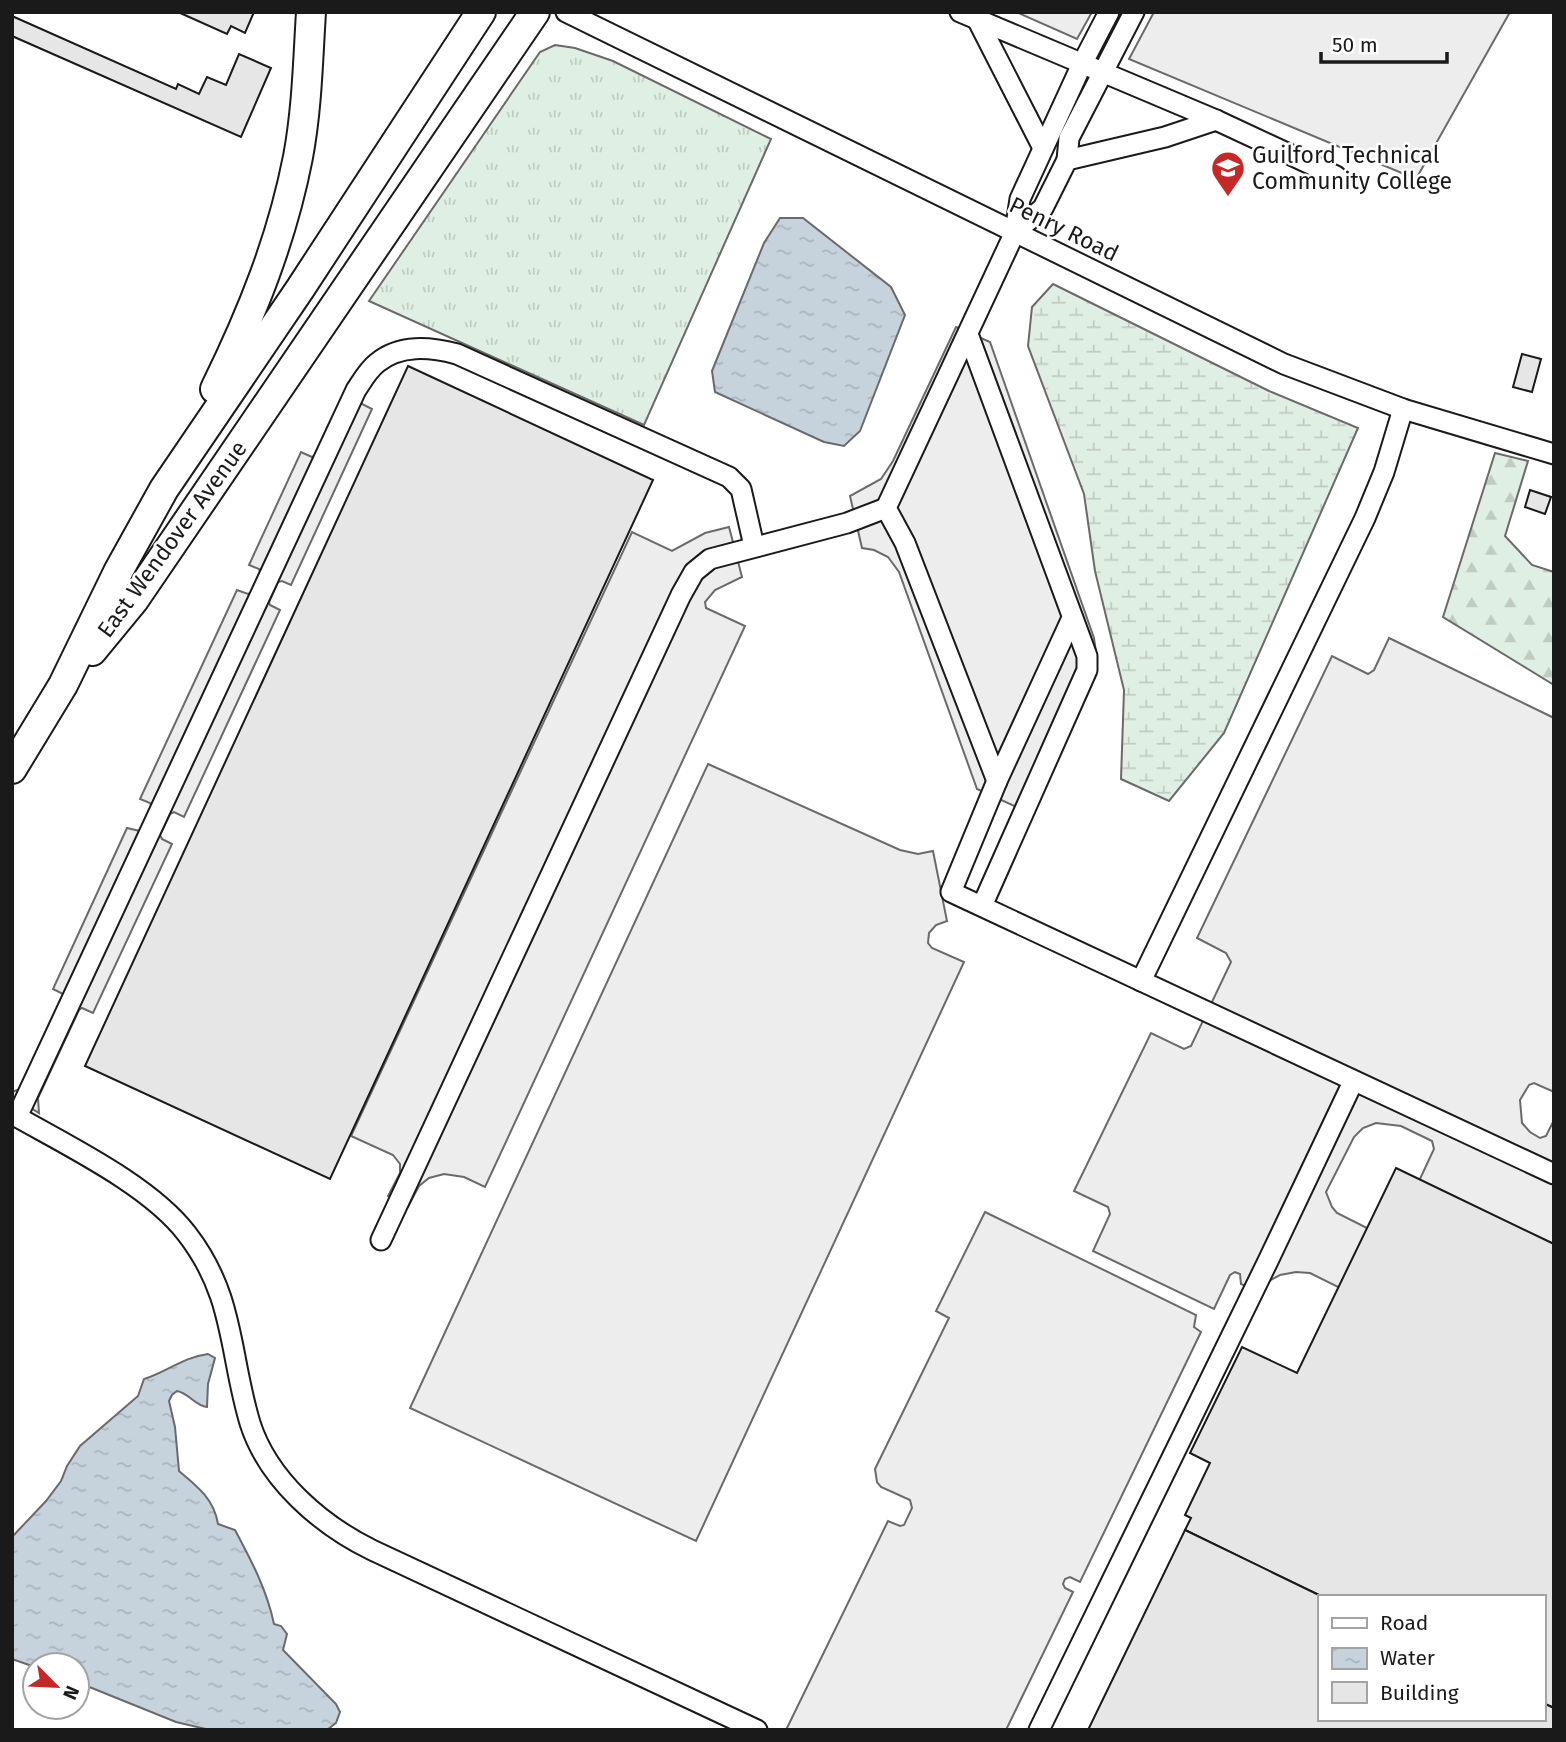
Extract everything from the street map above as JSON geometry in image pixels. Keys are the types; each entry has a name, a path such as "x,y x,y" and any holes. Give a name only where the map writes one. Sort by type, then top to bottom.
{"highway":[{"path":"164,489 238,342 270,266 298,156 306,92 310,12"},
{"name":"East Wendover Avenue","path":"63,685 119,570 164,489 286,310 481,12"},
{"name":"East Wendover Avenue","path":"63,685 134,600 535,12"},
{"path":"12,769 63,685"}],"street":[{"name":"Penry Road","path":"566,12 1284,364 1403,409 1554,454"},
{"path":"381,1240 694,572 710,559 847,523 886,508 1015,232 1020,199 1109,12"},
{"path":"1015,232 1043,208 1067,160 1069,138 1134,12"},
{"path":"969,16 1043,148"},
{"path":"969,16 1216,120 1336,176"},
{"path":"1067,160 1165,137 1216,120"},
{"path":"968,334 1087,656 1087,670 982,906"},
{"path":"754,546 741,489 729,477 457,354 437,349 414,348 391,354 375,364 356,390 15,1116 126,1181 172,1216 187,1233 217,1285 226,1309 251,1427 281,1478 322,1521 363,1546 757,1730"},
{"path":"1141,981 1365,518 1384,472 1403,409"},
{"path":"886,508 905,543 997,781"},
{"path":"1072,618 997,781 951,892 1554,1174"},
{"path":"1039,1730 1353,1082"}],"green space":[{"path":"555,45 575,48 613,61 771,139 644,425 369,301 540,52"},
{"path":"1053,284 1269,391 1358,428 1224,733 1169,801 1121,779 1124,690 1095,571 1084,494 1028,346 1032,307"},
{"path":"1495,453 1528,461 1505,536 1532,565 1554,572 1554,685 1443,617"}],"shaded area":[{"path":"1016,12 1092,12 1077,39"},
{"path":"1154,12 1510,12 1416,179 1129,59"},
{"path":"956,327 990,342 1094,638 1097,659 1095,676 1032,814 977,789 899,572 888,557 862,548 850,496 881,479 893,461"},
{"path":"346,389 362,404 372,409 291,585 278,582 269,602 280,610 184,817 174,812 170,814 160,835 172,844 93,1013 82,1008 79,1010 38,1098 39,1113 12,1096 12,1092 20,1089 64,998 63,994 53,989 127,828 140,831 152,807 150,803 140,799 237,590 248,594 252,592 260,572 249,565 301,452 312,457 315,455"},
{"path":"729,527 742,577 715,590 705,602 706,608 745,626 485,1187 464,1177 444,1174 429,1178 419,1186 408,1207 388,1196 400,1173 400,1164 393,1155 351,1136 632,532 672,551 705,533"},
{"path":"1389,638 1554,718 1554,1092 1534,1083 1529,1085 1520,1100 1522,1123 1540,1138 1546,1136 1554,1120 1554,1246 1419,1181 1434,1149 1432,1141 1401,1126 1376,1123 1363,1128 1354,1137 1326,1192 1337,1213 1369,1229 1340,1288 1310,1273 1296,1272 1280,1275 1269,1281 1260,1292 1241,1284 1240,1274 1235,1272 1230,1275 1214,1309 1093,1251 1110,1214 1108,1207 1074,1191 1151,1033 1184,1049 1191,1046 1231,962 1226,953 1197,938 1332,656 1368,674 1374,670"},
{"path":"708,764 900,850 918,854 933,851 947,921 936,925 929,933 928,943 932,948 964,962 696,1541 410,1408"},
{"path":"985,1212 1196,1315 1194,1327 1201,1332 1080,1582 1070,1577 1065,1579 1065,1588 1073,1592 1006,1730 786,1730 888,1521 904,1525 912,1508 910,1500 881,1487 877,1482 875,1469 949,1318 936,1311"}],"water":[{"path":"780,218 803,218 891,287 905,315 860,431 844,446 824,442 715,392 712,371 764,243"},
{"path":"208,1354 215,1358 208,1384 207,1407 177,1391 169,1401 175,1427 179,1471 209,1500 218,1524 235,1530 263,1587 274,1624 281,1626 287,1634 283,1650 336,1704 340,1712 336,1723 327,1730 210,1730 176,1722 91,1688 91,1651 21,1651 21,1662 12,1659 12,1537 61,1481 80,1446 138,1396 144,1379 191,1358"}],"building":[{"path":"178,12 254,12 245,33 231,26 227,34"},
{"path":"12,16 176,89 178,84 199,94 207,77 226,85 239,54 271,68 241,137 12,36"},
{"path":"1522,354 1541,359 1532,392 1513,387"},
{"path":"408,366 653,480 330,1179 85,1066"},
{"path":"1530,490 1551,497 1545,514 1525,507"},
{"path":"1396,1168 1554,1244 1554,1708 1545,1704 1545,1595 1319,1595 1185,1530 1191,1518 1185,1515 1210,1463 1190,1453 1242,1347 1297,1373"},
{"path":"1185,1530 1319,1595 1318,1721 1545,1721 1545,1704 1554,1708 1554,1730 1088,1730"}],"place":[{"name":"Guilford Technical Community College","path":"1228,198"}]}
